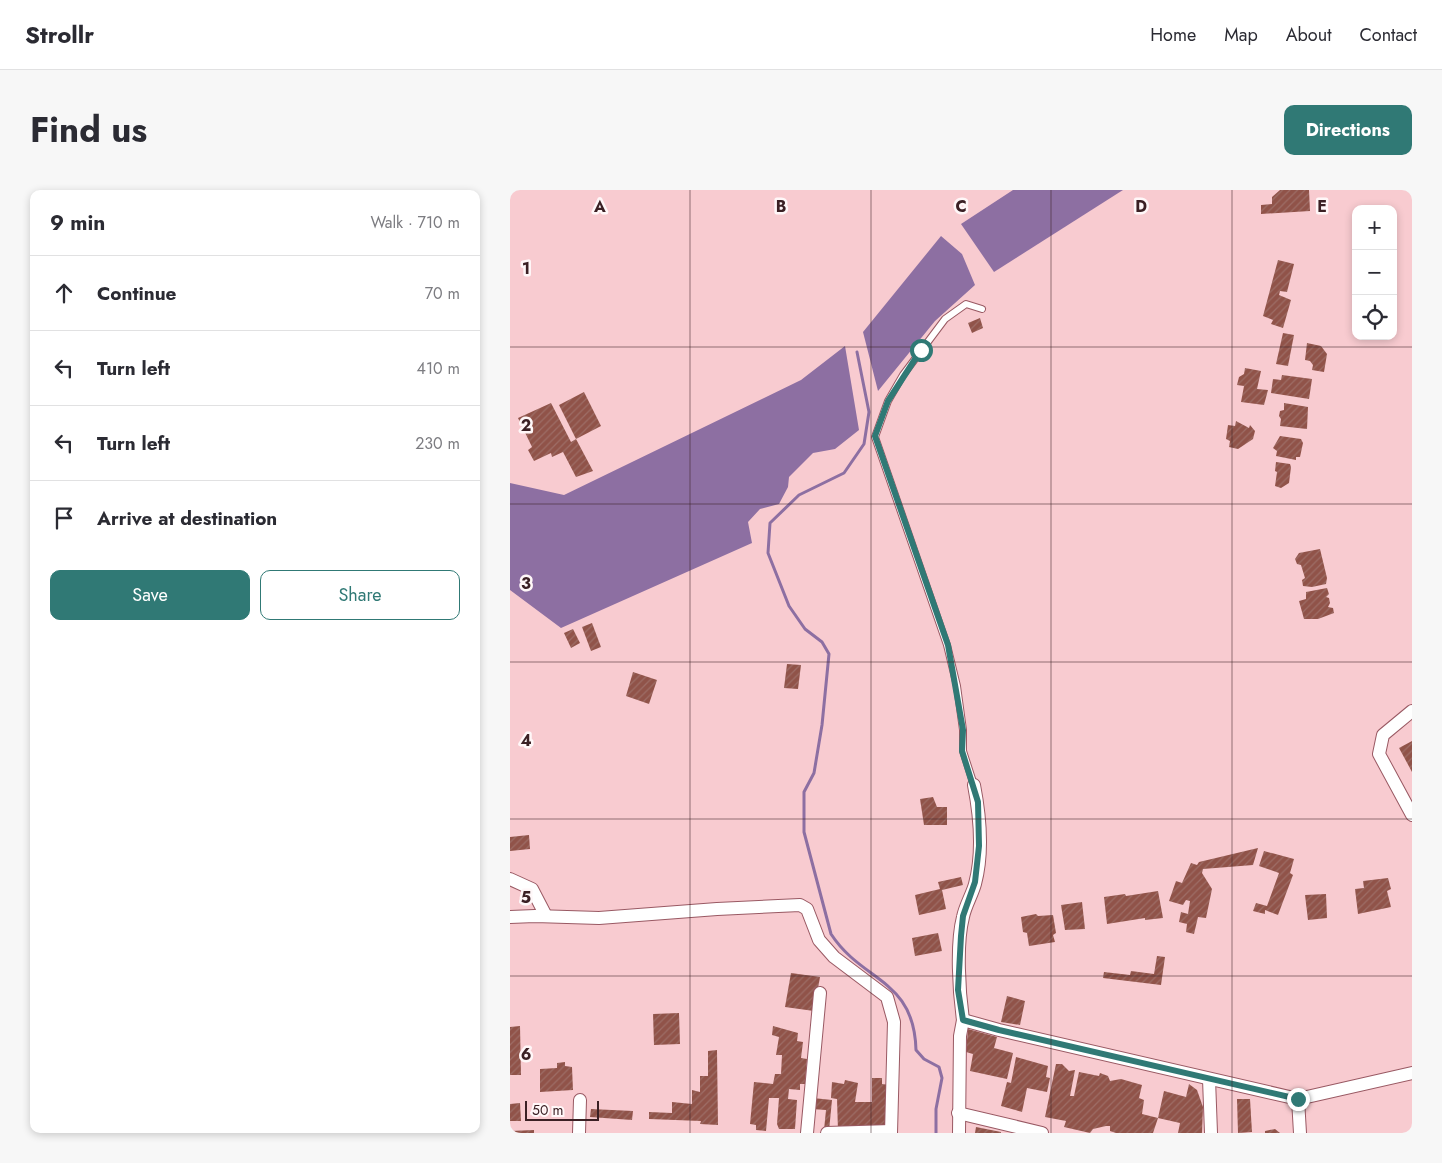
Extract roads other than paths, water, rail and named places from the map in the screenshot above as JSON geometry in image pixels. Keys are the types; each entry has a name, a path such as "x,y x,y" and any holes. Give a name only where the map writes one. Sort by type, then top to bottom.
{"street":[{"path":"1412,711 1383,735 1379,754 1412,816"},
{"path":"959,1133 960,1036 963,1020 958,990 963,916 975,882 979,846 978,802 974,785"},
{"path":"510,879 532,888 546,916"},
{"path":"510,917 598,918 717,908 800,906 807,909 819,940 834,957 888,997 894,1022 891,1132 827,1133"},
{"path":"807,1133 820,993"},
{"path":"963,1020 1298,1099 1412,1073"},
{"path":"1209,1079 1211,1133"},
{"path":"1298,1099 1300,1133"},
{"path":"579,1133 580,1100"},
{"path":"958,1113 1042,1133"}],"lane":[{"path":"974,785 962,751 963,730 948,645 875,436 888,401 903,375 945,320 966,304 982,309"}],"waterway":[{"path":"857,352 869,412 864,444 844,473 799,495 770,523 768,553 789,606 805,629 822,642 829,654 822,725 814,773 804,792 804,832 831,934 858,963 885,983 897,995 906,1008 913,1026 916,1050 924,1059 939,1067 942,1078 936,1109 936,1133"}]}
